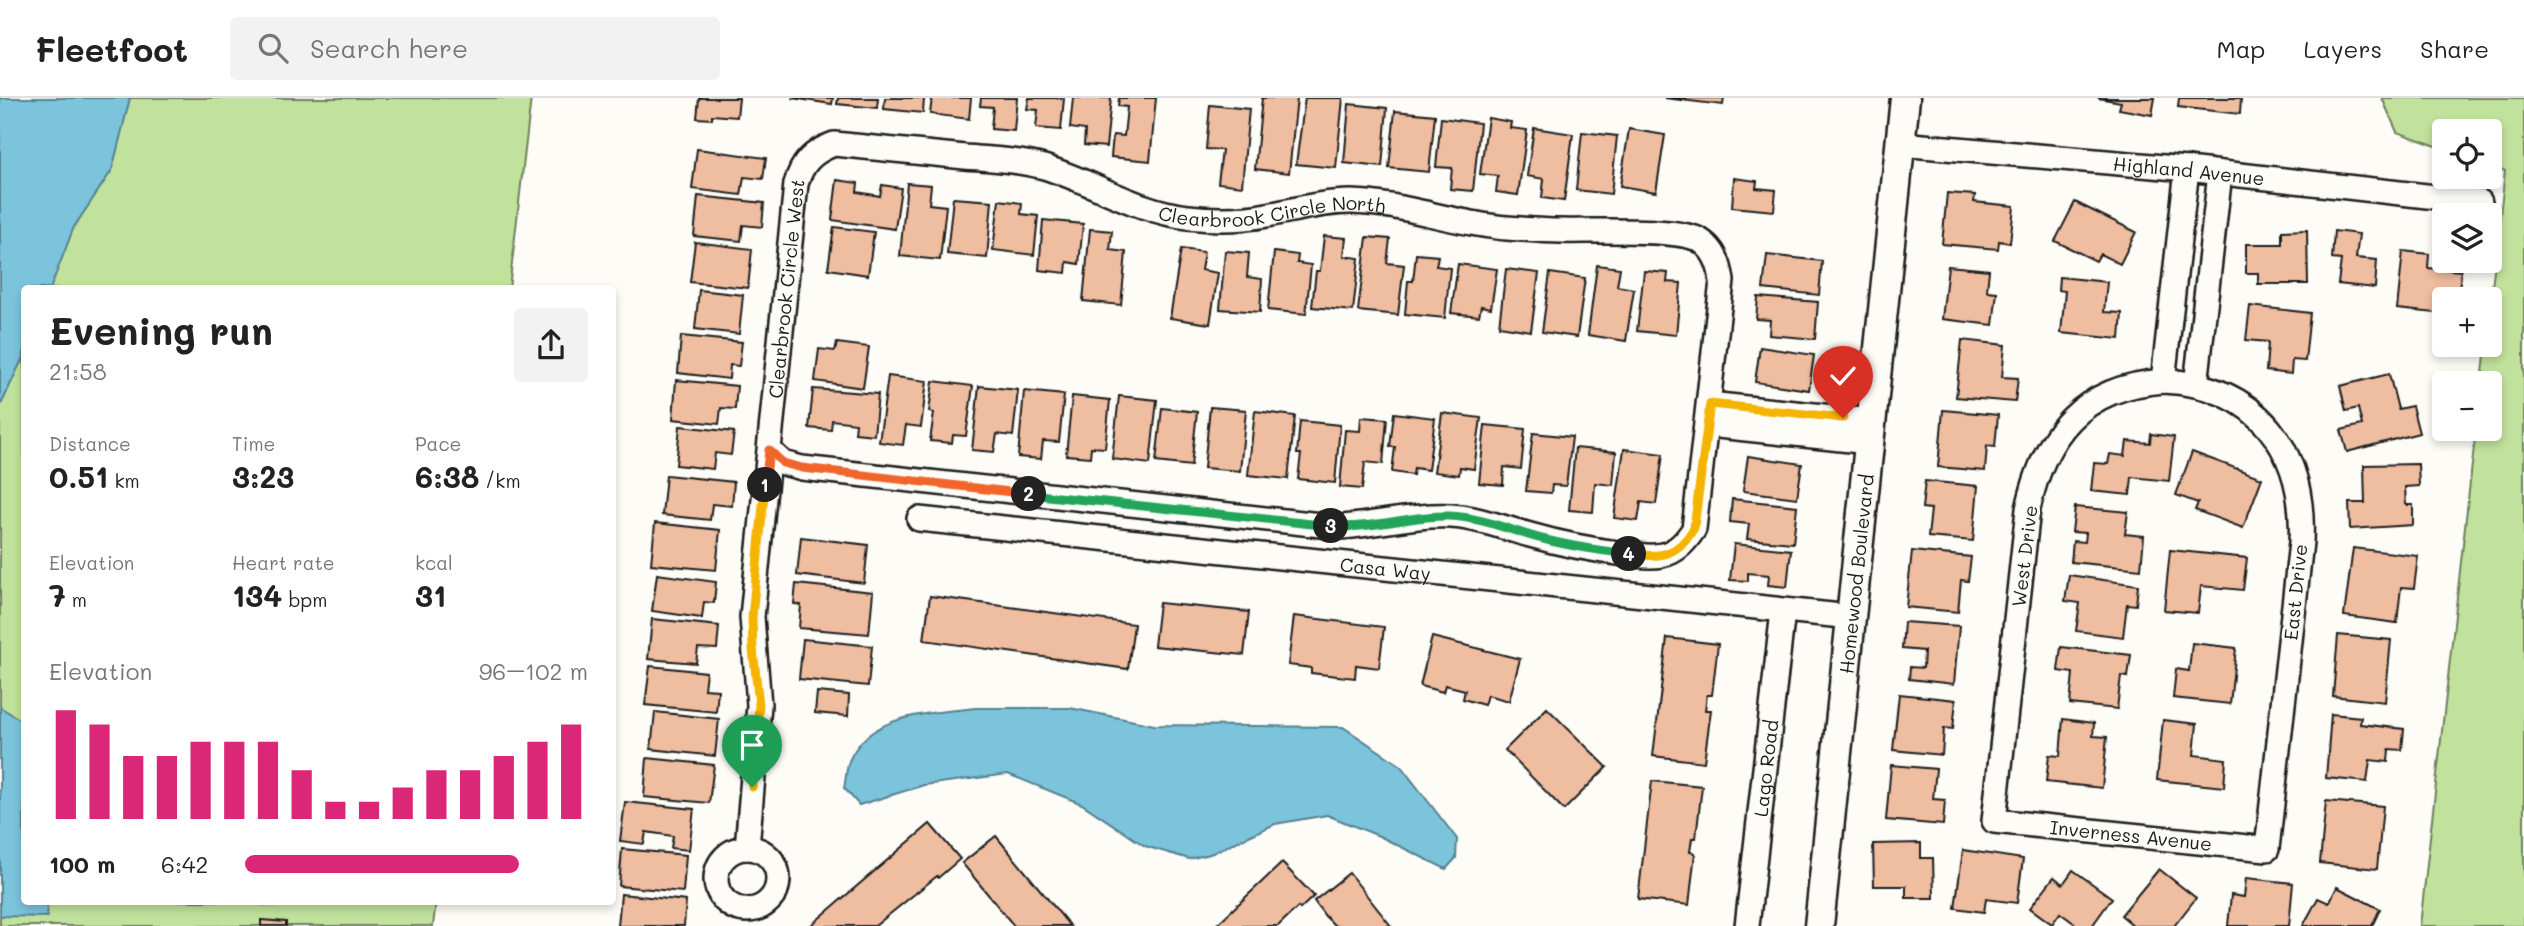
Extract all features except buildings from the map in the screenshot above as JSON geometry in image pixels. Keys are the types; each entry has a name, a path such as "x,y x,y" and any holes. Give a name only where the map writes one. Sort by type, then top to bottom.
{"street":[{"name":"Homewood Boulevard","path":"1819,926 1905,98"},
{"name":"Clearbrook Circle North","path":"834,144 1041,166 1119,199 1152,210 1187,217 1250,218 1317,205 1349,202 1499,227 1557,232 1687,235 1701,241 1714,253 1721,267 1722,281 1709,414"},
{"name":"Clearbrook Circle West","path":"747,848 759,705 752,617 796,184 800,170 808,158 820,149 834,144"},
{"name":"Highland Avenue","path":"1900,144 2187,169 2480,202"},
{"path":"2180,383 2187,169"},
{"path":"2180,383 2220,173"},
{"name":"West Drive","path":"1994,821 2028,509 2042,460 2058,434 2080,411 2115,391 2147,383 2180,383"},
{"name":"East Drive","path":"2180,383 2220,393 2241,404 2269,429 2287,456 2299,491 2301,542 2267,849"},
{"path":"769,450 783,463 802,468 1325,525 1370,525 1418,517 1450,516 1496,524 1566,545 1661,556 1681,546 1694,528 1709,414 1870,432"},
{"name":"Casa Way","path":"919,519 1851,617"},
{"name":"Lago Road","path":"1747,926 1783,611"},
{"name":"Inverness Avenue","path":"1994,821 2267,849"}],"green space":[{"path":"0,98 531,98 509,285 21,285 21,905 436,905 433,926 0,926"},
{"path":"2382,98 2524,98 2524,926 2420,926 2475,441 2502,441 2502,371 2483,371 2485,357 2502,357 2502,287 2492,287 2494,273 2502,273 2501,203 2505,171 2502,170 2502,119 2432,119 2432,144 2397,132"}],"water":[{"path":"0,98 130,98 112,170 74,227 52,285 21,285 21,362 0,407"},
{"path":"0,707 21,720 21,905 47,905 47,917 0,916"},
{"path":"975,708 1070,708 1154,725 1343,727 1400,765 1457,839 1456,858 1446,869 1379,836 1327,815 1275,824 1210,854 1189,859 1145,846 1082,804 1008,774 924,785 859,805 844,788 849,761 871,733 903,718"}],"route":[{"path":"752,787 759,705 752,617 769,450 783,463 802,468 1339,527 1418,517 1450,516 1496,524 1566,545 1661,556 1675,551 1686,541 1694,528 1710,404 1843,418"}]}
